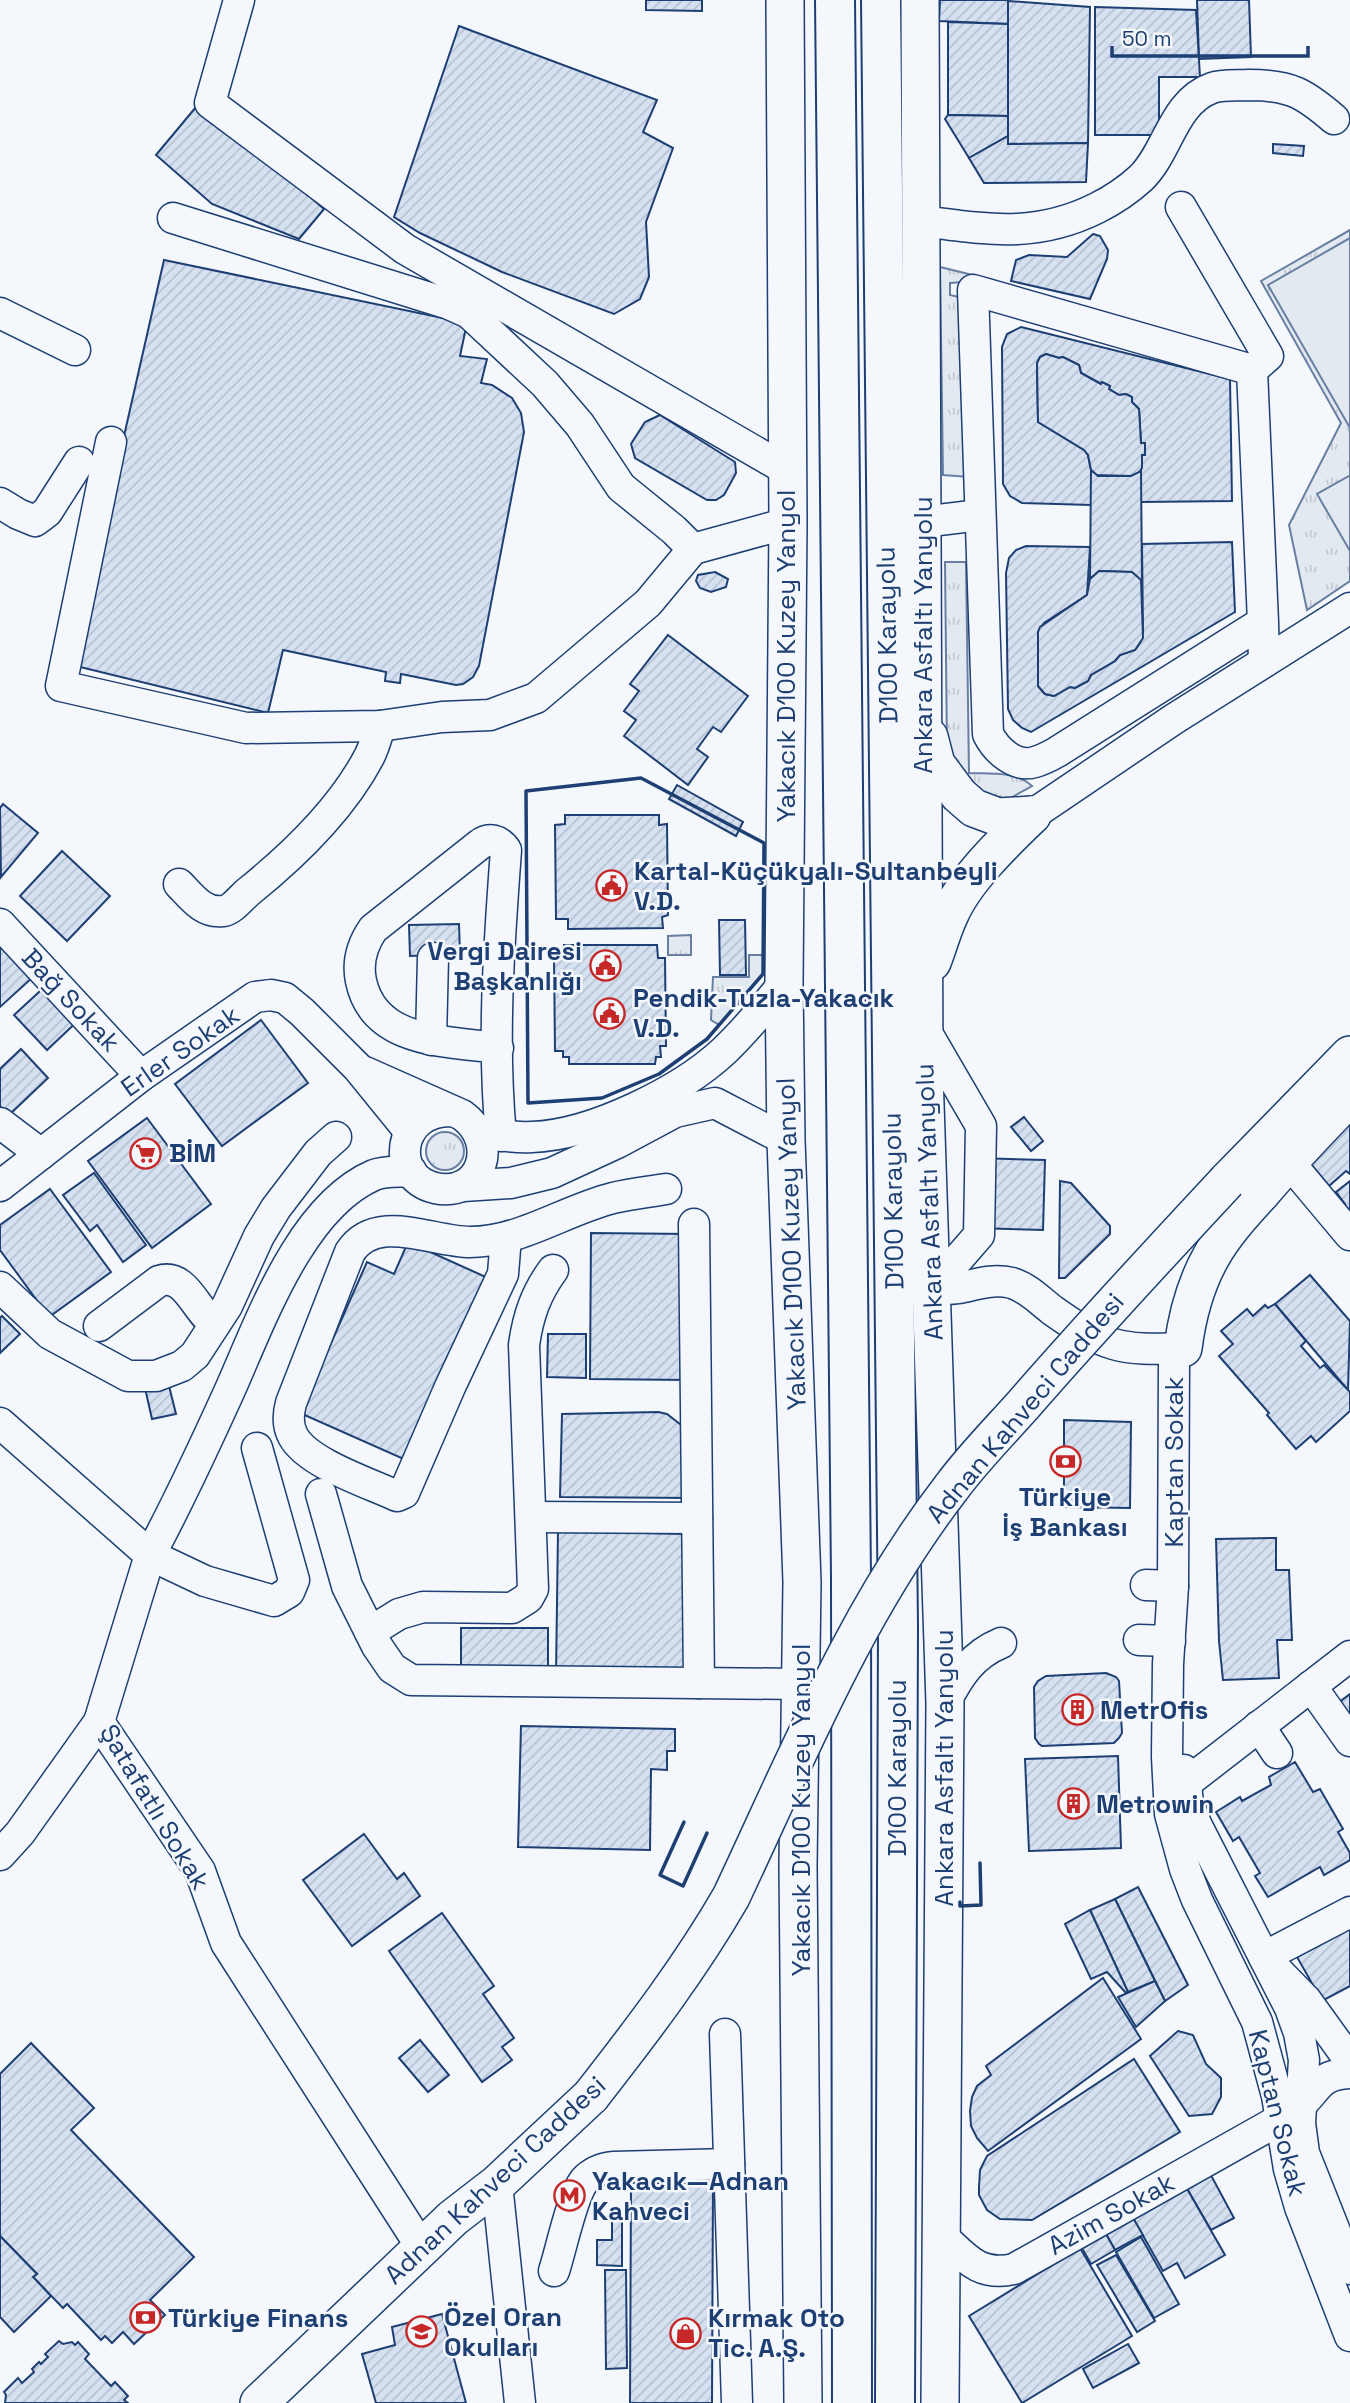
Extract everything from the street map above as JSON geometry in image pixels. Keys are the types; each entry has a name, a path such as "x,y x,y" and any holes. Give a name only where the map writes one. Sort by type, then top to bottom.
{"highway":[{"name":"D100 Karayolu","path":"835,0 851,1550 852,2403"},
{"name":"D100 Karayolu","path":"881,0 898,1627 895,2403"}],"main road":[{"name":"Yakacık D100 Kuzey Yanyol","path":"785,0 788,523 783,983 786,1140 803,1582 799,1865 803,2403"},
{"name":"Ankara Asfaltı Yanyolu","path":"920,0 924,1028 944,1703 940,2403"},
{"path":"923,718 936,764 959,795 974,808 998,817 1032,815"},
{"path":"924,986 950,913 999,847 1032,815"},
{"name":"Adnan Kahveci Caddesi","path":"259,2403 453,2218 497,2184 590,2096 661,2007 715,1925 731,1897 856,1636 895,1570 944,1498 1062,1359 1227,1181 1350,1055"},
{"path":"1183,1348 1192,1303 1211,1256 1252,1202 1350,1097"}],"street":[{"path":"239,0 210,103 405,249 787,470"},
{"path":"921,221 999,231 1060,224 1100,207 1142,177 1175,123 1194,98 1213,88 1271,85 1307,96 1334,119"},
{"path":"1181,207 1268,356 1252,370"},
{"path":"173,218 449,303 470,313 545,384 580,425 621,487 693,549"},
{"path":"1252,370 972,290 988,734 995,749 1012,759 1032,764 1057,752 1263,622"},
{"path":"0,313 75,350"},
{"path":"1252,370 1264,662"},
{"path":"111,442 61,687 246,728 380,726 442,717 490,715 536,698 648,603 693,549 788,523"},
{"path":"0,503 35,521 47,512 79,463"},
{"path":"922,522 980,515"},
{"path":"1032,815 1174,719 1338,616 1350,601"},
{"path":"179,884 206,909 228,910 276,870 333,808 370,755 380,726"},
{"path":"463,1186 479,1168 483,1143 490,1134 497,1095 498,1048 499,948 506,850 493,840 480,845 373,929 363,947 359,975 373,1010 392,1028 431,1040 498,1048"},
{"name":"Bağ Sokak","path":"0,924 141,1076"},
{"path":"431,1040 433,958"},
{"path":"358,1069 450,1111 490,1134 532,1137 560,1133 612,1117 676,1087 723,1052 753,1022 783,983"},
{"name":"Erler Sokak","path":"0,1186 141,1076 255,997 271,995 285,998 302,1012 358,1069 410,1132"},
{"path":"924,1028 981,1126 979,1235 932,1289"},
{"path":"416,1176 433,1187 446,1189 511,1183 552,1173 675,1112 715,1103 786,1140"},
{"path":"420,1235 416,1176 406,1158 405,1145 417,1122 426,1115 450,1111"},
{"path":"0,1123 41,1154"},
{"path":"0,1287 50,1334 128,1376 156,1376 181,1366 195,1355 227,1306 259,1236 276,1208 318,1153 336,1137"},
{"path":"1288,1161 1350,1235"},
{"name":"Şatafatlı Sokak","path":"416,1176 376,1174 346,1194 321,1217 293,1255 273,1293 181,1498 150,1555 99,1721 200,1871 226,1944 422,2248"},
{"path":"506,1237 503,1275 404,1493 397,1496 317,1459 297,1443 292,1434 289,1413 354,1245 375,1233 397,1231 449,1241 472,1242 506,1237 612,1198 666,1189"},
{"path":"694,1224 699,1683"},
{"path":"370,1632 399,1614 423,1607 503,1609 521,1604 533,1588 524,1345 533,1305 553,1270"},
{"path":"99,1326 159,1281 170,1279 182,1284 203,1314 215,1324"},
{"path":"932,1289 962,1288 979,1282 1011,1283 1024,1287 1086,1334 1108,1343 1128,1348 1183,1348"},
{"name":"Kaptan Sokak","path":"1183,1348 1174,1361 1159,1585 1170,1641 1167,1744 1170,1814 1185,1869 1257,2022 1272,2076 1350,2269"},
{"name":"Kaptan Sokak","path":"1183,1348 1188,1362 1191,1602 1182,1757 1185,1784 1196,1825 1290,2008 1300,2040 1304,2060 1287,2110 1289,2169 1300,2207 1350,2336"},
{"path":"0,1423 150,1555 205,1581 274,1601 289,1592 293,1580 257,1448"},
{"path":"321,1493 347,1586 392,1668 411,1680 800,1684"},
{"path":"531,1517 697,1518"},
{"path":"1139,1640 1170,1641"},
{"path":"944,1703 959,1675 970,1662 1001,1643"},
{"path":"1185,1784 1350,1656"},
{"path":"1311,1686 1350,1741"},
{"path":"0,1855 19,1833 99,1721"},
{"path":"1259,1726 1277,1753"},
{"path":"1343,2051 1289,1980 1264,1958 1350,1912"},
{"path":"1272,2076 1285,2056 1300,2040 1309,2035 1323,2033 1343,2051"},
{"path":"725,2034 737,2403"},
{"name":"Azim Sokak","path":"942,2236 979,2268 999,2272 1014,2269 1287,2110 1329,2077 1350,2073"},
{"path":"554,2271 579,2189 591,2175 614,2167 729,2164"},
{"path":"497,2184 520,2403"}],"green space":[{"path":"1350,230 1350,581 1307,610 1289,525 1341,423 1261,281"},
{"path":"1350,238 1350,428 1268,285"},
{"path":"940,267 993,280 950,283 950,295 959,297 970,477 943,475"},
{"path":"1350,477 1350,551 1317,494"},
{"path":"945,562 966,562 969,773 1011,776 1032,786 1007,800 982,800 947,751"},
{"path":"691,935 691,955 668,955 668,936"},
{"path":"749,955 764,955 763,974 719,1025 711,1020 713,977 749,977"},
{"path":"445,1132 458,1138 464,1151 458,1164 445,1170 432,1164 426,1151 432,1138"}],"building":[{"path":"646,0 702,0 702,11 646,10"},
{"path":"940,0 1008,0 1008,24 939,21"},
{"path":"1197,0 1249,0 1251,57 1199,59"},
{"path":"1008,1 1090,7 1088,143 1008,144"},
{"path":"1095,7 1196,10 1200,77 1159,77 1159,135 1095,135"},
{"path":"948,22 1008,24 1008,116 948,115"},
{"path":"459,26 657,100 643,132 673,148 646,222 649,277 640,299 614,314 502,272 420,233 394,217"},
{"path":"201,101 324,209 299,239 212,204 156,155"},
{"path":"948,115 1008,116 1008,136 969,158 945,119"},
{"path":"1008,136 1008,144 1088,143 1086,182 984,183 969,158"},
{"path":"1273,144 1304,146 1303,156 1273,153"},
{"path":"1093,234 1100,236 1108,250 1107,259 1090,299 1011,281 1016,260 1029,255 1067,257"},
{"path":"164,260 467,323 460,356 487,359 481,383 492,385 512,398 521,413 524,432 479,666 473,677 456,685 401,674 400,683 385,681 386,672 283,650 268,713 72,665"},
{"path":"1021,327 1230,379 1232,501 1141,502 1142,455 1145,455 1145,443 1141,443 1139,409 1132,402 1132,397 1119,395 1109,389 1110,386 1081,373 1079,365 1063,357 1046,354 1040,357 1037,363 1038,422 1088,455 1091,505 1022,503 1010,496 1003,484 1002,347 1007,334"},
{"path":"1046,354 1063,357 1079,365 1081,373 1110,386 1109,389 1119,395 1132,397 1132,402 1139,409 1141,443 1145,443 1145,455 1142,455 1142,468 1138,474 1096,475 1091,470 1088,455 1084,450 1038,422 1037,363 1040,357"},
{"path":"660,415 735,462 736,473 724,495 716,500 707,500 635,458 631,444 645,422"},
{"path":"1091,470 1098,476 1131,476 1141,471 1142,582 1132,572 1099,571 1090,579"},
{"path":"1232,542 1235,612 1031,732 1013,720 1008,709 1006,573 1009,558 1016,550 1026,546 1090,547 1087,595 1044,623 1038,632 1038,686 1045,694 1054,696 1088,681 1091,675 1115,661 1120,655 1135,650 1141,641 1142,544"},
{"path":"1099,571 1132,572 1141,580 1143,638 1135,650 1120,655 1115,661 1091,675 1088,681 1054,696 1045,694 1038,686 1040,627 1087,595 1090,579"},
{"path":"715,572 728,579 726,587 711,592 700,588 696,581 698,575"},
{"path":"668,635 748,696 721,732 713,727 697,749 708,757 688,785 624,736 636,720 624,711 639,691 630,684"},
{"path":"677,785 743,822 736,836 669,799"},
{"path":"3,804 38,833 1,877 0,808"},
{"name":"Kartal-Küçükyalı-Sultanbeyli V.D.","path":"565,815 659,815 659,825 667,824 668,915 662,917 663,928 568,929 568,919 556,919 555,825 565,824"},
{"path":"62,851 110,896 67,941 20,896"},
{"path":"719,920 745,920 746,975 720,975"},
{"path":"459,924 460,954 410,956 409,925"},
{"path":"4,944 33,977 0,1007 0,948"},
{"name":"Pendik-Tuzla-Yakacık V.D.","path":"564,945 657,945 658,958 665,958 666,1046 660,1046 661,1057 656,1057 655,1064 569,1064 569,1057 563,1057 563,1051 555,1051 554,957 563,957"},
{"path":"51,981 83,1016 47,1050 14,1015"},
{"path":"261,1020 308,1083 222,1146 175,1084"},
{"path":"21,1049 48,1078 9,1115 0,1106 0,1069"},
{"path":"1350,1111 1350,1174 1346,1171 1329,1186 1310,1163"},
{"path":"1024,1117 1043,1141 1031,1151 1011,1127"},
{"path":"147,1118 211,1204 152,1248 88,1161"},
{"path":"976,1158 1045,1160 1043,1230 974,1228"},
{"path":"94,1173 146,1245 123,1262 97,1225 90,1231 63,1195"},
{"path":"1060,1181 1071,1183 1110,1226 1110,1234 1065,1278 1059,1278"},
{"path":"1350,1181 1350,1215 1336,1192"},
{"path":"50,1189 111,1272 49,1317 0,1250 0,1225"},
{"path":"591,1233 691,1234 689,1380 590,1379"},
{"path":"408,1242 488,1278 408,1461 300,1413 367,1262 394,1274"},
{"path":"1310,1275 1350,1321 1348,1390 1275,1304"},
{"path":"1275,1304 1306,1341 1301,1346 1320,1368 1324,1365 1350,1392 1350,1411 1316,1442 1311,1436 1296,1449 1267,1415 1269,1413 1219,1356 1233,1344 1221,1331 1247,1309 1253,1316 1265,1305 1268,1308"},
{"path":"2,1316 20,1334 0,1353 0,1318"},
{"path":"548,1334 586,1334 586,1378 547,1377"},
{"path":"168,1382 176,1414 152,1419 145,1388"},
{"path":"562,1414 667,1414 685,1428 693,1498 560,1497"},
{"path":"1064,1420 1131,1422 1130,1508 1064,1507"},
{"path":"558,1531 687,1534 685,1677 556,1675"},
{"path":"1276,1538 1276,1570 1289,1570 1292,1640 1277,1640 1279,1678 1223,1680 1216,1539"},
{"path":"461,1628 548,1628 548,1670 461,1670"},
{"name":"MetrOfis","path":"1106,1673 1119,1681 1122,1733 1119,1738 1114,1743 1039,1744 1035,1738 1034,1687 1038,1681 1046,1676"},
{"path":"1350,1694 1350,1718 1338,1703"},
{"path":"521,1726 675,1729 675,1751 667,1751 667,1770 651,1769 650,1850 518,1847"},
{"name":"Metrowin","path":"1118,1756 1121,1848 1029,1851 1025,1759"},
{"path":"1295,1762 1313,1792 1320,1789 1343,1829 1338,1832 1350,1853 1350,1860 1324,1875 1320,1867 1268,1897 1255,1876 1260,1873 1239,1837 1233,1841 1216,1812 1240,1797 1242,1801 1271,1785 1269,1777"},
{"path":"364,1834 397,1879 404,1873 420,1896 352,1946 303,1880"},
{"path":"1138,1887 1188,1985 1165,2001 1115,1899"},
{"path":"1115,1899 1155,1981 1128,1992 1090,1910"},
{"path":"1090,1910 1128,1992 1126,1993 1107,1972 1091,1979 1065,1924"},
{"path":"442,1913 494,1986 483,1994 514,2038 502,2047 512,2060 482,2082 389,1951"},
{"path":"1350,1929 1350,1986 1322,2001 1297,1957"},
{"path":"1103,1978 1141,2039 988,2151 971,2126 970,2111 977,2086 991,2075 986,2066"},
{"path":"1155,1981 1165,2001 1136,2027 1118,1997"},
{"path":"1178,2031 1193,2035 1206,2064 1221,2078 1221,2097 1212,2114 1189,2116 1150,2056"},
{"path":"420,2040 449,2075 428,2092 399,2058"},
{"path":"31,2043 94,2108 71,2130 194,2257 150,2300 165,2315 134,2344 123,2332 112,2343 105,2336 101,2340 67,2304 63,2308 33,2277 37,2274 0,2236 0,2074"},
{"path":"1134,2059 1180,2132 1032,2220 1000,2219 987,2210 979,2195 979,2187 980,2170 987,2156"},
{"path":"1206,2166 1234,2218 1211,2230 1182,2180"},
{"path":"1182,2180 1225,2255 1185,2278 1177,2263 1163,2271 1129,2211"},
{"path":"631,2183 713,2183 712,2403 630,2403"},
{"path":"1129,2211 1143,2235 1115,2250 1102,2227"},
{"path":"612,2217 622,2217 622,2266 597,2265 597,2240 612,2240"},
{"path":"1102,2227 1115,2250 1091,2264 1078,2241"},
{"path":"0,2236 37,2274 33,2277 51,2296 14,2332 0,2317"},
{"path":"1141,2237 1179,2304 1154,2318 1116,2252"},
{"path":"1080,2248 1132,2336 1022,2403 969,2316"},
{"path":"1116,2255 1155,2321 1137,2332 1097,2265"},
{"path":"605,2270 626,2270 627,2368 606,2369"},
{"path":"442,2314 466,2403 376,2403 362,2354 395,2345 392,2327"},
{"path":"59,2341 63,2344 72,2342 75,2345 78,2342 89,2354 85,2359 111,2386 115,2382 128,2396 124,2400 128,2403 5,2403 4,2392 18,2378 22,2383 34,2372 32,2369 48,2357 45,2354"},
{"path":"1128,2344 1139,2363 1093,2388 1083,2369"}],"wall":[{"path":"641,778 764,843 763,974 707,1039 659,1074 602,1098 528,1103 526,791 641,778"},
{"path":"684,1822 660,1875 683,1886 707,1833"},
{"path":"960,1902 960,1906 981,1905 980,1863"}],"place":[{"name":"Kartal-Küçükyalı-Sultanbeyli V.D.","path":"611,886"},
{"name":"Vergi Dairesi Başkanlığı","path":"605,966"},
{"name":"Pendik-Tuzla-Yakacık V.D.","path":"610,1013"},
{"name":"BİM","path":"146,1153"},
{"name":"Türkiye İş Bankası","path":"1065,1461"},
{"name":"MetrOfis","path":"1077,1710"},
{"name":"Metrowin","path":"1073,1804"},
{"name":"Yakacık—Adnan Kahveci","path":"569,2196"},
{"name":"Türkiye Finans","path":"145,2318"},
{"name":"Özel Oran Okulları","path":"421,2332"},
{"name":"Kırmak Oto Tic. A.Ş.","path":"685,2333"}]}
